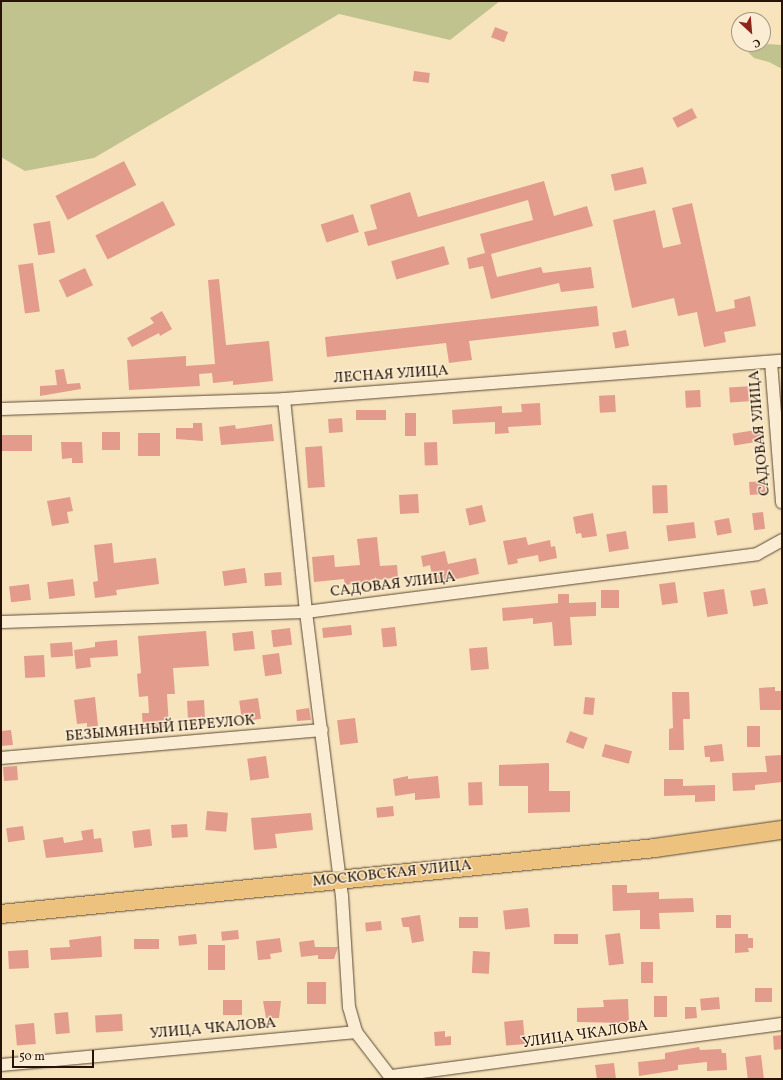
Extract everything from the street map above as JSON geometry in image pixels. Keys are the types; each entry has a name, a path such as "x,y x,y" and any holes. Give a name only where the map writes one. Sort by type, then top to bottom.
{"main road":[{"name":"МОСКОВСКАЯ УЛИЦА","path":"1,914 655,848 782,830"}],"street":[{"name":"ЛЕСНАЯ УЛИЦА","path":"1,409 284,399 776,361"},
{"name":"САДОВАЯ УЛИЦА","path":"776,361 782,503"},
{"path":"284,399 306,612 340,879 349,1007 356,1032 392,1078"},
{"name":"САДОВАЯ УЛИЦА","path":"1,622 306,612 757,554 782,540"},
{"name":"БЕЗЫМЯННЫЙ ПЕРЕУЛОК","path":"1,758 322,730"},
{"name":"УЛИЦА ЧКАЛОВА","path":"392,1078 782,1024"},
{"name":"УЛИЦА ЧКАЛОВА","path":"1,1065 356,1032"}],"green space":[{"path":"1,1 500,1 450,40 339,14 94,158 25,171 1,157"},
{"path":"771,44 782,45 782,69 769,62 754,58 748,52 771,52"}],"building":[{"path":"495,27 508,32 504,42 491,37"},
{"path":"414,71 430,73 429,83 413,81"},
{"path":"692,108 697,118 677,128 672,118"},
{"path":"124,161 136,185 68,220 55,196"},
{"path":"643,167 647,184 615,191 611,174"},
{"path":"544,181 554,216 587,206 593,226 491,254 497,277 541,267 543,273 591,267 594,288 561,292 559,283 491,299 483,266 469,269 467,258 485,253 480,234 533,220 528,200 368,246 364,232 377,229 370,205 410,192 418,217"},
{"path":"163,201 175,225 108,260 95,236"},
{"path":"692,203 716,312 735,308 734,300 750,296 756,326 724,332 726,342 704,347 697,312 678,316 674,298 632,308 613,220 655,210 663,248 681,244 672,208"},
{"path":"353,214 359,232 327,243 321,225"},
{"path":"50,221 55,253 38,255 33,224"},
{"path":"444,246 449,264 396,279 391,261"},
{"path":"33,263 40,312 25,314 18,265"},
{"path":"85,268 93,285 67,297 59,280"},
{"path":"219,279 226,345 269,341 273,381 233,385 233,381 213,383 212,373 199,374 200,386 129,390 127,360 186,356 186,366 215,364 208,280"},
{"path":"597,306 599,326 469,341 472,360 449,363 446,343 327,357 325,337"},
{"path":"162,311 172,329 160,336 159,333 132,347 127,338 154,323 150,318"},
{"path":"626,330 629,346 615,348 612,333"},
{"path":"64,369 67,384 80,383 81,389 40,396 40,386 57,385 55,370"},
{"path":"752,386 753,401 730,403 729,388"},
{"path":"700,390 701,407 686,408 685,391"},
{"path":"615,395 616,412 600,413 599,396"},
{"path":"540,403 541,425 508,427 509,433 495,434 495,422 453,424 452,410 502,406 502,413 522,412 521,404"},
{"path":"356,410 386,410 386,420 356,420"},
{"path":"405,413 416,413 416,436 405,436"},
{"path":"342,418 343,432 329,433 328,419"},
{"path":"193,423 202,423 203,441 176,439 176,428 193,428"},
{"path":"272,424 274,441 221,445 219,427 235,425 236,429"},
{"path":"762,429 764,441 734,446 732,434"},
{"path":"102,432 120,432 120,450 102,450"},
{"path":"138,433 160,433 160,456 138,456"},
{"path":"1,435 32,435 32,451 1,451"},
{"path":"61,442 82,442 83,463 72,463 72,458 62,459"},
{"path":"424,442 437,442 438,465 425,465"},
{"path":"322,446 325,487 308,488 305,447"},
{"path":"765,481 766,494 750,495 749,482"},
{"path":"667,485 668,513 653,514 652,486"},
{"path":"418,494 419,513 400,514 399,495"},
{"path":"70,497 73,511 67,512 69,523 52,526 47,501"},
{"path":"482,505 486,522 469,525 465,509"},
{"path":"763,512 765,529 754,530 752,513"},
{"path":"593,513 597,536 582,538 581,533 576,534 573,517"},
{"path":"729,518 732,533 717,536 714,521"},
{"path":"694,522 696,538 668,541 666,525"},
{"path":"626,531 629,549 609,552 606,534"},
{"path":"377,537 380,566 397,565 398,577 345,585 344,579 314,582 312,557 334,555 335,567 360,565 357,539"},
{"path":"526,537 528,545 550,540 551,547 555,546 557,558 539,562 538,555 517,559 518,563 508,565 503,541"},
{"path":"112,543 114,563 156,558 159,584 116,590 117,595 95,598 93,582 98,581 94,545"},
{"path":"445,551 448,564 476,558 479,574 434,584 430,565 423,567 421,556"},
{"path":"245,568 247,583 224,586 222,571"},
{"path":"281,572 282,585 265,586 264,573"},
{"path":"73,579 75,596 49,599 47,582"},
{"path":"675,582 678,603 662,605 659,584"},
{"path":"29,584 31,600 11,602 9,586"},
{"path":"765,588 768,604 753,607 750,591"},
{"path":"724,589 728,614 707,617 703,592"},
{"path":"601,590 619,590 619,608 601,608"},
{"path":"558,594 569,594 569,603 596,602 596,616 570,617 572,645 554,646 552,622 533,624 533,618 503,621 502,608 558,603"},
{"path":"351,625 352,635 323,638 322,628"},
{"path":"395,627 397,646 383,647 381,628"},
{"path":"290,628 292,645 273,647 271,630"},
{"path":"206,631 209,666 173,668 175,694 167,694 169,727 143,729 142,713 149,713 148,696 139,697 137,674 141,673 138,636"},
{"path":"253,631 255,649 234,651 232,633"},
{"path":"117,640 118,656 90,658 91,667 76,669 74,650 95,647 95,642"},
{"path":"72,642 73,656 51,658 50,644"},
{"path":"487,647 489,669 471,670 469,649"},
{"path":"279,653 282,674 265,676 262,655"},
{"path":"44,655 45,677 25,678 24,656"},
{"path":"775,687 775,691 782,691 782,710 760,710 759,688"},
{"path":"672,692 689,692 690,719 683,719 684,750 669,750 669,729 673,728"},
{"path":"95,697 98,726 87,727 87,723 77,724 74,700"},
{"path":"585,697 595,698 593,715 583,714"},
{"path":"258,698 261,719 242,721 239,701"},
{"path":"204,700 205,717 188,718 187,701"},
{"path":"309,708 311,720 297,721 296,710"},
{"path":"355,718 358,743 340,745 337,720"},
{"path":"747,726 760,726 760,747 747,747"},
{"path":"11,730 13,745 1,746 1,731"},
{"path":"570,731 588,738 583,749 566,742"},
{"path":"605,744 632,751 629,764 602,757"},
{"path":"722,744 724,761 710,762 710,757 705,757 704,746"},
{"path":"782,755 782,782 755,785 755,790 733,791 732,773 767,772 765,756"},
{"path":"266,756 269,778 250,780 247,759"},
{"path":"549,763 549,791 570,791 570,812 528,813 528,786 499,786 499,765"},
{"path":"17,766 18,780 4,781 3,767"},
{"path":"408,776 408,779 438,776 440,798 415,800 415,793 395,796 393,779"},
{"path":"664,779 683,779 683,786 715,785 715,801 695,802 695,795 664,796"},
{"path":"468,782 482,782 483,805 469,805"},
{"path":"393,806 394,816 377,818 376,808"},
{"path":"207,811 228,813 226,832 205,830"},
{"path":"311,813 313,830 275,834 277,848 254,850 251,818"},
{"path":"187,824 188,837 172,838 171,825"},
{"path":"23,826 25,840 8,842 6,828"},
{"path":"93,829 94,839 101,838 103,852 46,858 43,840 63,837 64,843 83,840 81,831"},
{"path":"150,829 152,846 134,848 132,831"},
{"path":"612,885 627,885 627,893 659,892 659,899 693,898 694,912 659,913 660,929 640,929 640,910 613,911"},
{"path":"528,908 530,927 505,930 503,911"},
{"path":"420,915 424,941 412,943 409,927 403,927 401,918"},
{"path":"716,915 731,915 731,928 716,928"},
{"path":"459,917 478,917 478,928 459,928"},
{"path":"381,921 382,930 366,932 365,923"},
{"path":"238,930 239,939 222,941 221,932"},
{"path":"620,933 624,964 609,966 605,935"},
{"path":"196,934 197,944 179,946 178,936"},
{"path":"554,934 578,934 578,944 554,944"},
{"path":"735,934 748,934 748,938 753,938 753,948 748,948 749,952 735,953"},
{"path":"101,936 102,957 51,960 50,948 70,947 69,940"},
{"path":"280,938 282,952 270,954 271,959 258,960 256,941"},
{"path":"134,939 159,939 159,949 134,949"},
{"path":"314,940 315,947 338,947 334,959 318,959 318,955 301,957 299,942"},
{"path":"208,945 225,945 225,970 208,970"},
{"path":"28,950 29,968 9,969 8,951"},
{"path":"473,951 490,952 489,974 472,973"},
{"path":"641,962 653,962 653,983 641,983"},
{"path":"307,982 326,982 326,1004 307,1004"},
{"path":"755,988 772,988 772,1002 755,1002"},
{"path":"654,996 667,996 667,1017 654,1017"},
{"path":"719,997 720,1009 701,1011 700,999"},
{"path":"628,999 629,1023 577,1022 577,1008 604,1007 603,1000"},
{"path":"223,1000 242,1000 242,1015 223,1015"},
{"path":"263,1001 281,1001 279,1018 266,1018"},
{"path":"685,1007 696,1007 697,1018 685,1019"},
{"path":"68,1012 70,1033 56,1034 54,1013"},
{"path":"122,1014 123,1031 96,1032 95,1015"},
{"path":"523,1020 525,1044 506,1046 504,1022"},
{"path":"34,1023 36,1044 17,1046 15,1025"},
{"path":"445,1031 445,1037 451,1036 451,1045 435,1046 434,1032"},
{"path":"782,1035 782,1049 774,1050 773,1036"},
{"path":"699,1047 700,1050 721,1049 722,1053 726,1053 727,1070 707,1071 707,1062 678,1065 678,1070 639,1076 638,1062 665,1059 665,1053"},
{"path":"761,1055 764,1079 748,1079 745,1057"},
{"path":"614,1063 616,1079 597,1079 595,1065"}]}
